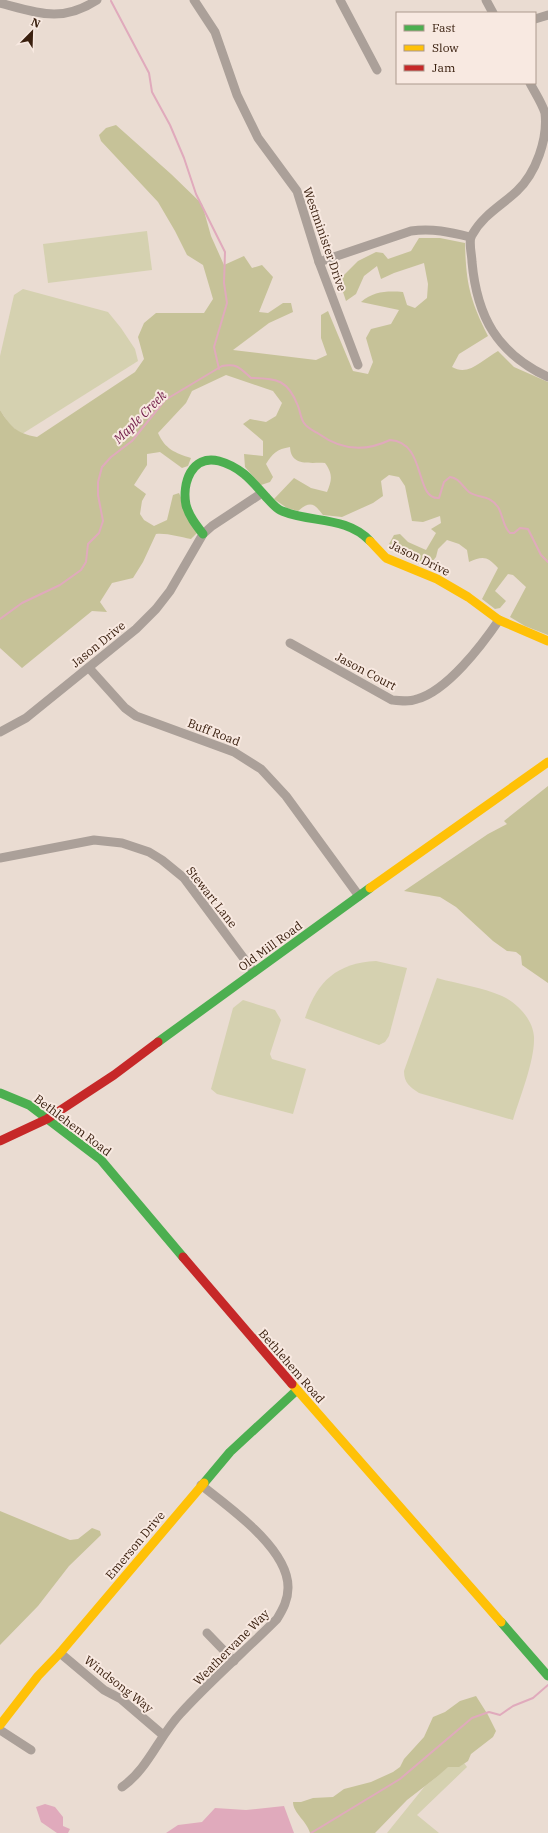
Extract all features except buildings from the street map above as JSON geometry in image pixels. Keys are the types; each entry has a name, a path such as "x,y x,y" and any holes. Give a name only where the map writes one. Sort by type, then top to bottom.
{"street":[{"path":"0,3 34,12 63,15 82,10 97,0"},
{"name":"Westminister Drive","path":"194,0 215,32 237,95 258,138 297,191 319,262 358,365"},
{"path":"340,0 376,70"},
{"path":"486,0 492,12"},
{"path":"536,19 548,15"},
{"path":"530,84 544,112 546,134 543,146 526,181 517,191 481,221 470,237 477,298 488,325 506,350 529,368 548,377"},
{"path":"319,262 411,231 427,229 441,230 470,237"},
{"name":"Jason Drive","path":"203,534 190,519 184,498 187,477 192,468 199,463 208,461 231,465 242,471 262,494 281,511 347,525 356,529 364,535 386,558 452,587 499,620 548,641"},
{"name":"Jason Drive","path":"0,732 26,718 136,629 156,609 181,572 203,534 212,526 262,494"},
{"name":"Jason Court","path":"290,643 392,700 406,702 426,696 456,672 476,652 499,620"},
{"name":"Buff Road","path":"89,668 125,708 136,716 234,752 261,769 286,796 358,896"},
{"name":"Old Mill Road","path":"0,1141 47,1119 114,1075 358,896 548,762"},
{"name":"Stewart Lane","path":"0,858 94,840 122,843 149,852 162,860 184,878 254,972"},
{"name":"Bethlehem Road","path":"0,1093 29,1106 101,1160 297,1390 548,1676"},
{"name":"Emerson Drive","path":"0,1725 38,1676 60,1653 230,1452 297,1390"},
{"name":"Weathervane Way","path":"122,1786 134,1778 163,1735 180,1714 277,1619 284,1607 287,1597 287,1577 284,1566 271,1548 255,1531 202,1485"},
{"path":"207,1633 234,1661"},
{"name":"Windsong Way","path":"60,1653 104,1690 121,1700 163,1735"},
{"path":"0,1730 31,1750"}],"shaded area":[{"path":"116,125 202,204 211,236 224,265 244,256 252,268 262,265 273,277 259,312 268,313 283,303 291,303 293,312 269,323 233,350 316,360 327,355 321,338 321,315 328,311 353,371 368,374 373,362 366,338 371,329 391,324 399,310 361,302 366,298 381,292 403,292 407,305 415,308 427,298 428,284 424,263 381,279 377,266 364,276 356,294 346,301 341,286 342,277 358,261 376,252 383,253 388,259 411,251 419,238 440,238 465,243 466,270 470,291 477,312 488,336 459,354 452,367 458,370 464,370 476,366 498,351 514,367 548,382 548,635 525,626 510,617 526,587 513,575 508,574 495,591 506,601 500,608 495,609 482,599 498,568 488,559 481,558 469,562 467,550 459,544 447,540 438,549 436,557 428,567 407,558 389,544 394,535 400,534 408,542 426,550 436,533 431,529 441,523 440,516 423,522 412,521 405,486 399,477 389,475 381,481 383,496 373,503 342,517 323,515 312,505 306,506 298,511 287,508 274,499 294,478 311,488 327,492 331,480 329,470 325,463 308,463 298,461 291,453 290,447 285,448 275,452 268,460 266,464 273,477 270,482 261,485 245,467 244,454 263,456 263,441 243,424 250,419 266,422 276,416 282,403 273,391 226,375 192,391 186,403 158,433 167,447 191,458 188,466 182,468 160,452 147,454 147,465 134,485 146,494 142,501 140,514 144,520 154,526 167,520 173,495 179,493 197,533 191,539 156,534 143,562 133,578 112,583 100,602 107,612 92,611 22,668 0,648 0,410 7,421 19,431 37,437 135,372 144,359 138,337 144,323 156,313 204,313 213,299 203,265 187,255 158,202 101,141 99,135 106,128"},
{"path":"147,231 152,270 48,283 43,244"},
{"path":"23,289 108,312 135,349 138,361 22,434 10,425 0,410 0,356 14,295"},
{"path":"548,786 548,983 522,965 521,956 516,952 507,951 493,941 456,907 440,897 404,891 488,834 507,824 504,821"},
{"path":"376,961 407,968 389,1036 385,1042 379,1045 305,1018 316,994 322,984 330,976 350,966"},
{"path":"437,978 478,988 502,996 518,1007 531,1024 534,1037 534,1046 513,1120 419,1093 410,1087 406,1082 404,1071"},
{"path":"243,1000 275,1010 281,1020 270,1054 272,1059 306,1069 293,1114 217,1094 211,1089 233,1008"},
{"path":"0,1511 70,1540 78,1539 92,1528 100,1531 101,1535 69,1566 38,1606 0,1645"},
{"path":"476,1696 496,1731 493,1737 471,1754 468,1761 459,1767 448,1767 407,1800 375,1833 310,1833 295,1810 293,1802 301,1802 313,1798 333,1797 344,1789 371,1782 393,1772 400,1767 404,1759 424,1737 433,1717 445,1712 460,1701"},
{"path":"464,1763 467,1767 417,1815 439,1833 387,1833 425,1786 448,1766 458,1767"},
{"path":"45,1804 55,1807 63,1817 63,1826 70,1829 68,1833 57,1833 41,1822 36,1807"},
{"path":"284,1806 294,1833 166,1833 178,1825 202,1822 215,1808 246,1810"}],"waterway":[{"path":"111,1 149,73 152,92 170,125 184,158 196,194 225,252 224,283 227,303 214,347 219,369"},
{"name":"Maple Creek","path":"0,619 22,603 60,585 81,570 86,562 88,544 99,533 103,521 98,495 98,482 102,467 111,457 132,441 165,400 222,366 227,365 238,367 251,378 275,380 286,386 294,397 305,425 327,439 353,448 362,448 381,444 390,440 402,443 410,450 426,490 431,496 439,498 444,482 450,477 456,479 469,492 488,498 495,503 500,510 506,528 510,533 514,533 520,528 528,529 541,555 548,562"},
{"path":"311,1833 400,1779 472,1718 489,1712 500,1715 513,1706 533,1698 548,1685"}],"traffic: fast":[{"path":"203,534 187,509 185,497 187,480 190,472 201,462 209,460 219,461 240,471 251,480 280,510 293,515 328,521 350,527 361,533 370,541"},
{"path":"158,1042 370,888"},
{"path":"0,1093 29,1105 101,1160 183,1257"},
{"path":"204,1483 230,1452 297,1390"},
{"path":"501,1622 548,1676"}],"traffic: slow":[{"path":"370,541 386,558 437,579 468,597 499,620 548,641"},
{"path":"370,888 548,762"},
{"path":"292,1384 501,1622"},
{"path":"0,1725 38,1676 60,1653 204,1483"}],"traffic: jam":[{"path":"0,1141 47,1119 114,1075 158,1042"},
{"path":"183,1257 292,1384"}]}
